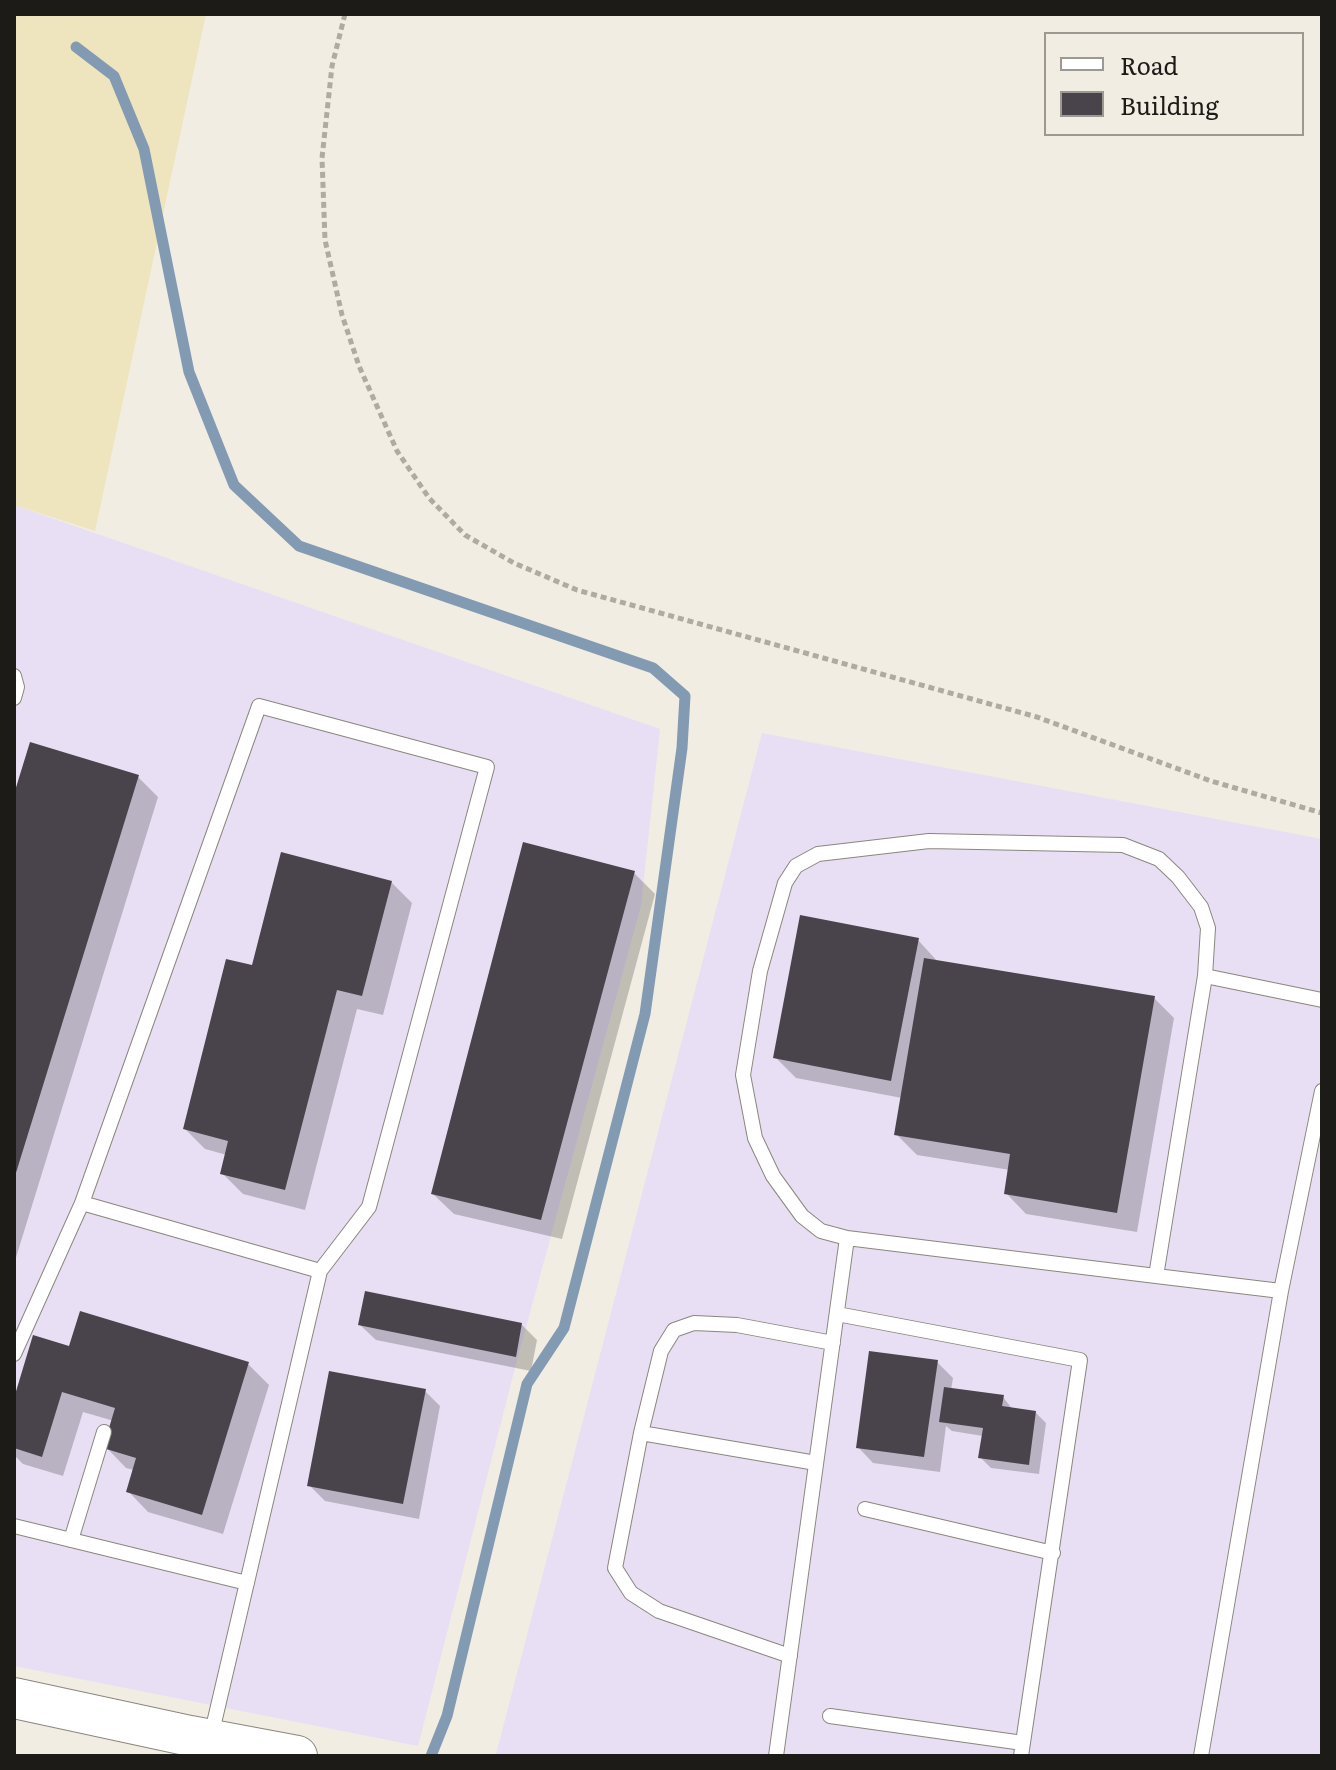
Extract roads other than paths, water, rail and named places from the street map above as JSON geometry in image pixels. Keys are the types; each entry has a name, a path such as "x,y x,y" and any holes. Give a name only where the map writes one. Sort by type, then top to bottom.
{"street":[{"path":"14,1698 297,1756"}],"lane":[{"path":"14,676 17,687 14,698"},
{"path":"14,1354 82,1203 259,706 487,767 369,1207 320,1271 210,1740"},
{"path":"1156,1276 1205,976 1208,928 1201,907 1178,877 1159,859 1123,845 929,841 818,854 796,866 785,883 760,971 743,1075 755,1138 773,1176 802,1216 821,1231 847,1238 1156,1276 1281,1291"},
{"path":"1205,976 1322,1000"},
{"path":"1201,1756 1281,1291 1322,1091"},
{"path":"82,1203 320,1271"},
{"path":"776,1756 847,1238"},
{"path":"830,1716 1022,1749 1080,1360 837,1314"},
{"path":"790,1656 659,1611 631,1593 615,1568 641,1433 661,1351 674,1330 694,1323 737,1325 833,1343"},
{"path":"71,1540 104,1432"},
{"path":"641,1433 816,1463"},
{"path":"865,1509 1053,1553"},
{"path":"14,1526 247,1583"}],"waterway":[{"path":"76,47 114,76 144,149 189,372 234,485 299,546 653,668 685,696 682,748 645,1014 564,1328 527,1384 447,1716 431,1756"}]}
